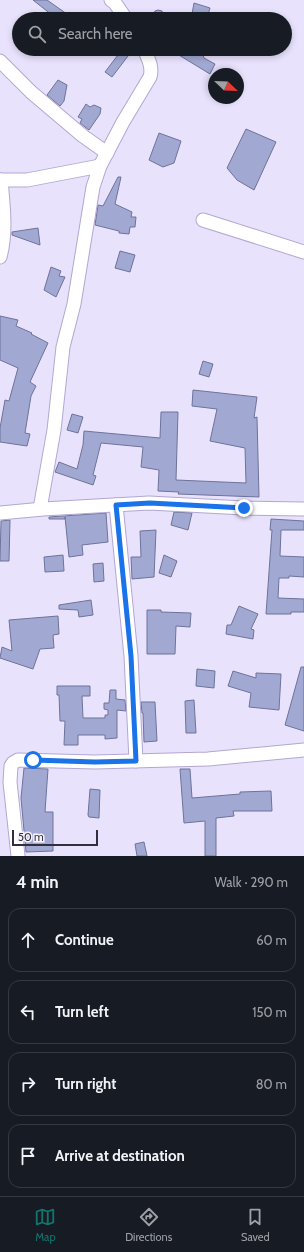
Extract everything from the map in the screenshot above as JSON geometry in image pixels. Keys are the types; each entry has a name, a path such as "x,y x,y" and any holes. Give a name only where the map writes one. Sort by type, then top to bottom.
{"street":[{"path":"111,0 121,12"},
{"path":"40,509 54,430 63,347 74,304 93,187 100,166 123,122 150,77 150,62 147,56"},
{"path":"0,61 31,92 83,136 107,153"},
{"path":"0,257 3,239 4,212 1,180 27,180 100,166"},
{"path":"203,220 304,252"},
{"path":"0,513 40,509 150,503 244,508 304,509"},
{"path":"116,505 131,656 136,761"},
{"path":"18,856 10,782 10,770 13,763 22,760 95,762 208,759 304,750"}],"building":[{"path":"33,0 47,0 64,12 48,12"},
{"path":"194,3 210,8 209,12 192,12"},
{"path":"158,10 162,12 154,12"},
{"path":"117,56 128,56 112,77 105,72"},
{"path":"180,56 203,56 204,58 215,64 213,68 208,68 208,73"},
{"path":"58,80 67,85 64,101 60,106 47,95"},
{"path":"86,104 90,107 94,105 101,108 100,114 89,130 80,123 82,119 78,117"},
{"path":"246,129 276,142 254,190 237,180 227,168"},
{"path":"159,133 181,141 174,163 163,167 149,160"},
{"path":"118,177 121,177 115,204 132,212 131,217 136,217 135,227 130,227 129,234 119,233 119,231 95,225 98,205 103,206"},
{"path":"38,228 40,245 12,235 12,232"},
{"path":"120,251 135,255 130,272 115,268"},
{"path":"51,267 61,271 59,276 65,277 56,297 44,290"},
{"path":"0,316 18,320 16,326 32,333 31,334 48,343 30,382 36,386 31,396 25,433 30,434 27,446 0,442 0,428 5,400 9,401 18,368 0,360"},
{"path":"203,361 213,364 209,377 199,374"},
{"path":"193,390 257,397 254,418 257,417 259,497 178,494 179,492 158,491 159,470 141,467 143,447 101,443 93,475 96,476 93,485 55,472 59,462 77,469 83,445 84,431 160,438 161,412 178,412 176,480 246,483 245,448 210,441 217,409 192,406"},
{"path":"72,414 83,417 78,433 67,430"},
{"path":"174,512 192,513 188,530 171,525"},
{"path":"106,513 108,542 82,545 83,555 69,557 65,517 65,519 49,519 49,517"},
{"path":"271,519 304,521 304,530 281,530 280,556 304,557 304,577 289,576 289,578 279,578 278,598 304,599 304,612 291,612 291,614 266,614 272,530 270,530"},
{"path":"10,520 9,561 0,561 1,521"},
{"path":"156,530 154,577 132,579 131,557 141,557 140,531"},
{"path":"63,555 64,571 45,572 44,557"},
{"path":"164,555 177,561 171,577 159,573"},
{"path":"103,563 104,581 94,582 93,564"},
{"path":"91,600 93,615 79,617 78,610 59,609 59,605"},
{"path":"239,606 258,614 251,629 254,630 253,639 226,634 227,625 231,625"},
{"path":"147,610 191,613 190,627 176,626 175,654 147,654"},
{"path":"58,616 59,634 53,635 54,648 40,649 33,669 0,658 2,647 12,651 9,620"},
{"path":"301,667 304,667 304,731 285,725"},
{"path":"197,669 215,671 214,688 196,686"},
{"path":"233,671 256,678 256,673 281,674 279,710 249,707 251,693 228,686"},
{"path":"57,686 90,686 90,696 82,696 83,718 105,718 105,715 108,715 108,710 104,709 104,703 109,703 110,690 116,690 116,699 125,700 126,711 117,710 117,738 105,739 105,735 78,735 78,745 64,745 65,721 60,721 59,695 57,695"},
{"path":"194,700 196,733 186,733 185,701"},
{"path":"141,702 155,702 157,741 144,742"},
{"path":"24,768 48,769 45,812 53,812 53,851 26,852 21,798"},
{"path":"180,769 190,769 192,798 240,794 240,792 271,791 272,811 233,811 234,816 216,818 216,856 205,856 205,821 184,823"},
{"path":"90,789 100,790 99,818 89,817 88,815"},
{"path":"144,842 147,856 137,856 135,844"}],"route":[{"path":"33,760 95,762 136,761 131,656 116,505 150,503 244,508"}]}
